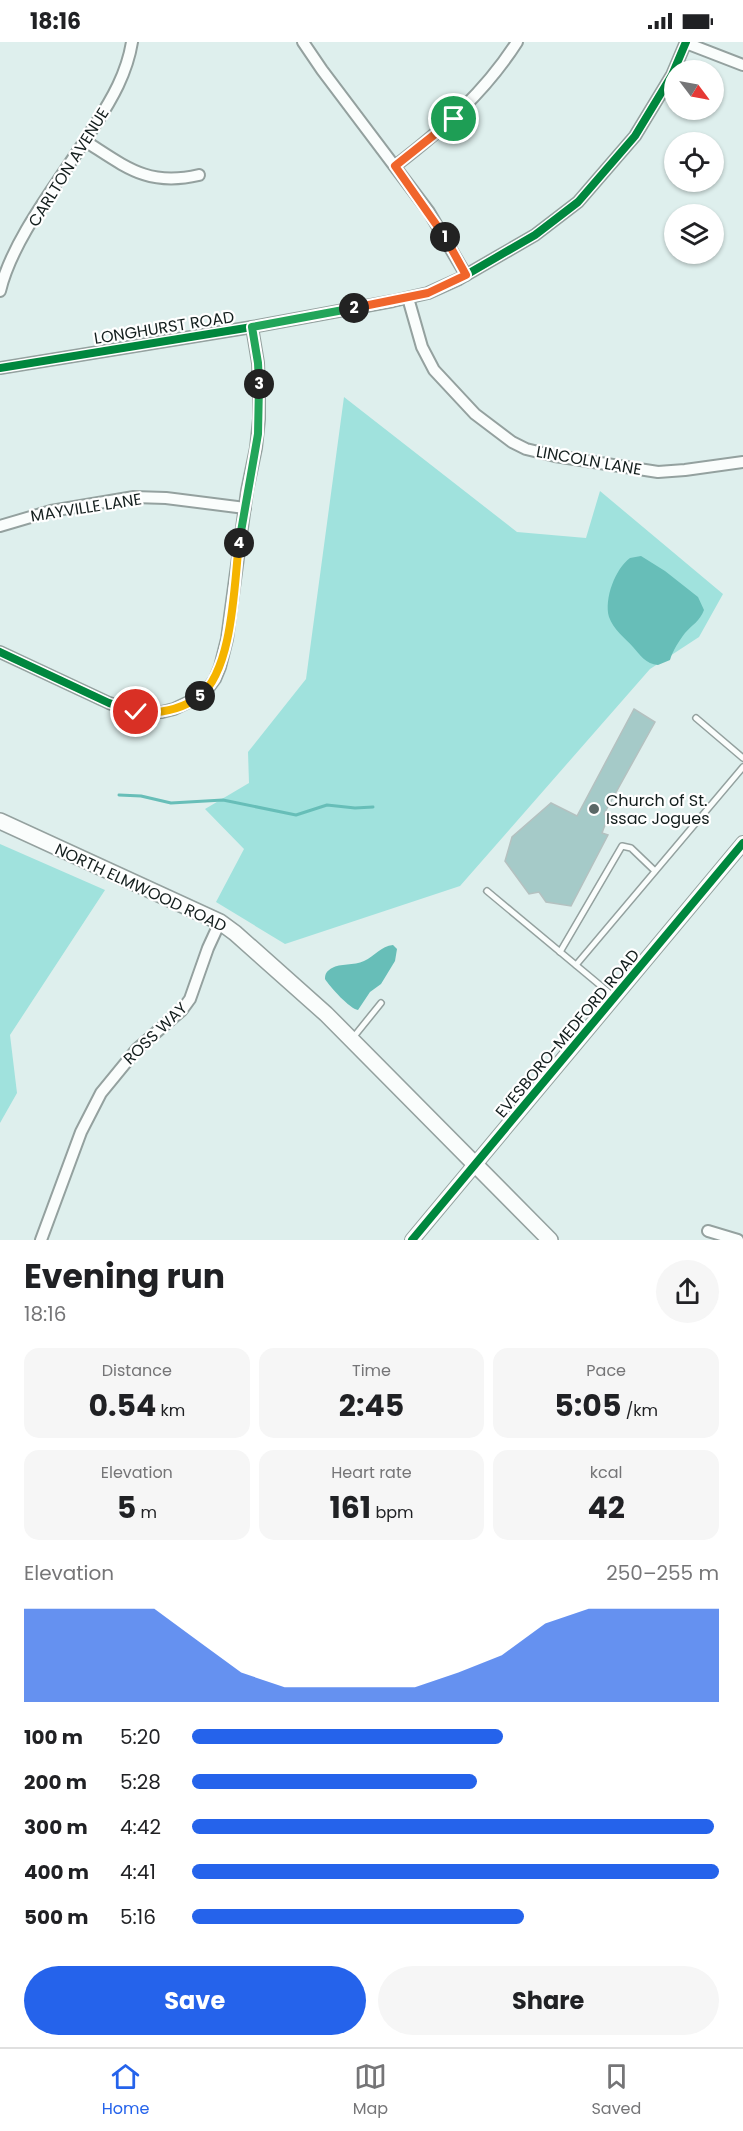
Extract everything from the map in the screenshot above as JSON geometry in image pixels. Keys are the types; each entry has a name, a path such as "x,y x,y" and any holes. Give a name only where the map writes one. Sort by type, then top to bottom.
{"main road":[{"name":"NORTH ELMWOOD ROAD","path":"0,821 220,922 252,946 351,1040 550,1240"}],"street":[{"name":"CARLTON AVENUE","path":"0,291 22,238 121,81 132,42"},
{"path":"303,42 437,223 466,275"},
{"path":"395,166 454,119 495,74 517,42"},
{"path":"686,42 743,65"},
{"name":"LONGHURST ROAD","path":"0,368 252,327 408,298 428,293 466,275 535,235 578,202 635,136 672,75 686,42"},
{"path":"85,141 126,167 148,176 171,178 199,175"},
{"name":"LINCOLN LANE","path":"408,298 422,347 434,370 475,414 512,442 526,449 555,456 658,472 743,462"},
{"path":"0,652 116,706 136,712 162,712 186,705 207,690 215,680 224,653 256,448 259,419 258,363 252,327"},
{"name":"MAYVILLE LANE","path":"0,526 51,511 134,497 166,498 245,508"},
{"name":"EVESBORO-MEDFORD ROAD","path":"412,1240 743,843"},
{"name":"ROSS WAY","path":"42,1240 81,1132 101,1093 136,1049 182,1010 190,999 207,948 220,922"},
{"path":"708,1231 738,1240"}],"lane":[{"path":"696,718 743,758"},
{"path":"576,965 743,767"},
{"path":"560,952 622,846 631,848 655,871"},
{"path":"487,891 614,997"},
{"path":"351,1040 381,1003"}],"shaded area":[{"path":"344,397 517,532 586,538 600,491 723,594 699,637 650,669 460,886 285,944 216,902 244,849 205,809 249,783 248,752 306,679"},
{"path":"641,556 665,571 698,597 704,610 674,649 670,660 658,665 644,659 613,625 609,617 609,593 615,577 630,558"},
{"path":"0,844 105,890 10,1035 17,1093 0,1123"},
{"path":"393,945 397,949 395,961 381,984 370,992 358,1010 345,1002 325,979 325,975 332,968 360,963 385,947"}],"building":[{"name":"Church of St. Issac Jogues","path":"634,709 655,722 604,814 608,817 602,833 608,835 571,906 546,902 539,892 529,894 505,861 512,837 551,803 577,816"}],"waterway":[{"path":"119,795 141,796 171,803 223,800 296,815 327,805 373,807"}],"cycle path":[{"path":"0,368 252,327 393,301 428,293 459,279 535,235 578,202 635,136 672,75 686,42"},
{"path":"0,652 109,703 136,712 162,712 174,709 197,698 207,690 220,667 227,639 247,491 256,448 259,390 258,363 252,327"},
{"path":"412,1240 743,843"}],"place":[{"name":"Church of St. Issac Jogues","path":"594,809"}],"route":[{"path":"136,712 162,712 186,705 207,690 215,680 220,667 227,639 247,491 258,434 258,363 252,327 408,298 428,293 466,275 437,223 395,166 454,119"}]}
